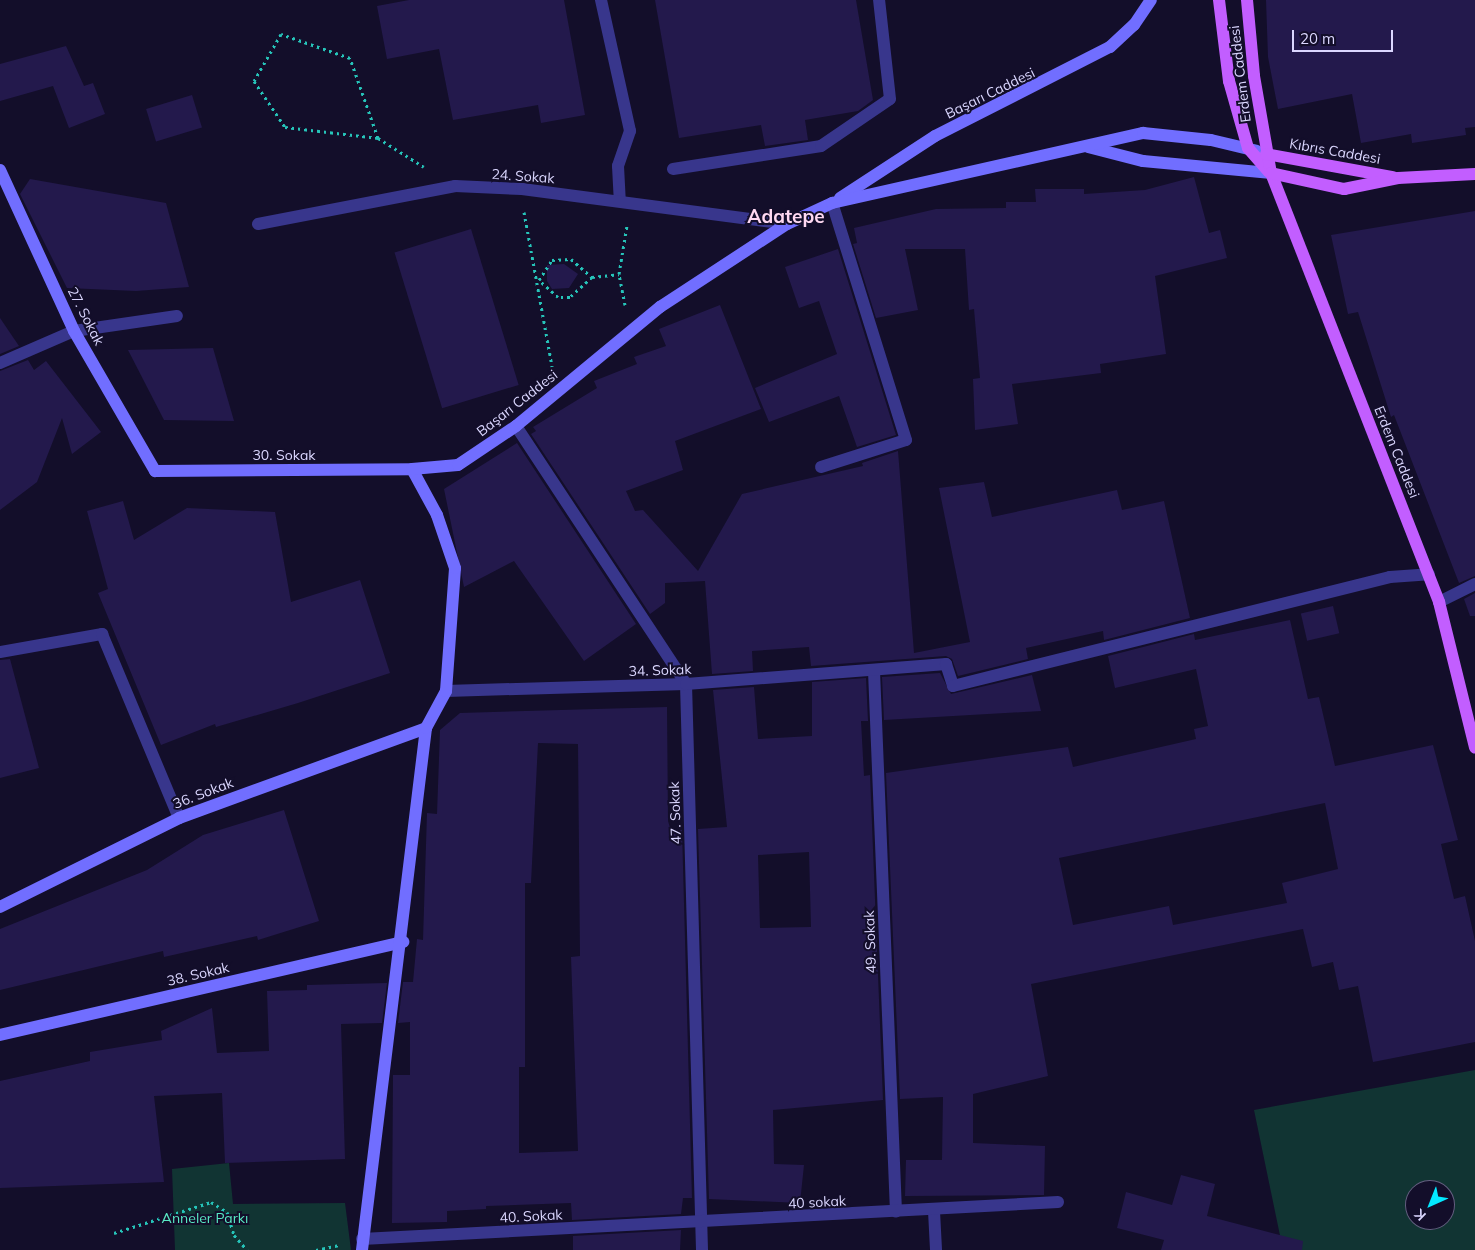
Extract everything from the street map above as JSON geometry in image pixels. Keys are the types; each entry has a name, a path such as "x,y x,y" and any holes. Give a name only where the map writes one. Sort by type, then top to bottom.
{"main road":[{"name":"Başarı Caddesi","path":"412,469 458,465 516,426 660,307 787,224 832,203 935,136 1110,48 1134,25 1151,0"},
{"name":"Erdem Caddesi","path":"1219,0 1228,81 1248,148 1270,174"},
{"name":"Erdem Caddesi","path":"1247,0 1270,174 1429,574 1439,602 1475,748"},
{"name":"Başarı Caddesi","path":"832,203 1143,133 1248,148 1266,154"},
{"name":"Başarı Caddesi","path":"1086,146 1143,161 1270,174"},
{"name":"Kıbrıs Caddesi","path":"1266,154 1398,178"},
{"name":"27. Sokak","path":"0,170 74,331 156,471"},
{"name":"Kıbrıs Caddesi","path":"1270,174 1344,189 1398,178 1475,174"},
{"name":"30. Sokak","path":"156,471 412,469"},
{"path":"362,1244 403,942 426,728 446,691 455,568 437,515 412,469"},
{"name":"36. Sokak","path":"0,907 179,818 426,728"},
{"name":"38. Sokak","path":"0,1035 403,942"}],"street":[{"path":"601,0 630,131 618,166 620,201"},
{"path":"673,169 820,146 890,99 879,0"},
{"name":"24. Sokak","path":"258,224 455,186 620,201 787,224"},
{"path":"821,467 906,440 832,203"},
{"path":"0,363 74,331 177,316"},
{"path":"516,426 686,684"},
{"name":"34. Sokak","path":"446,691 686,684 946,664 953,686 1380,579 1429,574"},
{"path":"1439,602 1475,584"},
{"path":"0,652 102,634 179,818"},
{"name":"49. Sokak","path":"874,671 896,1212"},
{"name":"47. Sokak","path":"686,684 702,1250"},
{"name":"40 sokak","path":"702,1223 934,1211 1058,1202"},
{"path":"934,1211 936,1250"},
{"name":"40. Sokak","path":"362,1244 702,1223"}],"path":[{"path":"378,138 350,58 281,34 254,81 285,127 378,138 455,186"},
{"path":"522,203 553,370"},
{"path":"626,312 618,274 627,224"},
{"path":"538,281 552,260 571,259 592,277"},
{"path":"538,281 558,297 570,297 592,277 618,274"},
{"path":"114,1234 211,1202 227,1212 234,1235 247,1250"}],"green space":[{"path":"1475,1070 1475,1250 1283,1250 1254,1110"},
{"name":"Anneler Parkı","path":"229,1163 233,1204 345,1203 351,1250 175,1250 172,1169"}],"building":[{"path":"409,0 564,0 585,115 541,123 538,105 453,120 439,49 387,59 377,6"},
{"path":"655,0 856,0 873,100 858,111 805,120 808,140 765,146 761,125 679,138"},
{"path":"1266,0 1475,0 1475,127 1465,128 1466,135 1412,143 1411,134 1361,143 1352,94 1278,109 1268,57"},
{"path":"66,46 84,86 93,83 105,114 69,128 53,86 0,101 0,64"},
{"path":"192,95 202,128 156,142 146,109"},
{"path":"1194,177 1209,233 1220,230 1227,258 1155,276 1166,354 1100,364 1101,373 1012,384 1018,424 975,430 973,379 980,378 974,309 969,310 965,249 905,249 918,310 876,318 853,244 857,243 854,228 936,209 1006,208 1006,202 1036,202 1035,189 1084,189 1084,194 1145,190"},
{"path":"30,179 166,203 189,287 136,291 67,288 20,194"},
{"path":"1475,211 1475,576 1459,583 1394,415 1391,417 1358,312 1348,314 1331,235"},
{"path":"471,229 519,385 442,408 394,252"},
{"path":"838,249 896,435 857,447 839,396 769,422 755,388 837,354 819,301 799,308 785,267"},
{"path":"564,264 578,274 569,288 552,289 547,281 547,265"},
{"path":"720,305 761,409 675,441 683,470 626,491 635,511 643,510 698,571 742,494 863,466 862,463 898,451 914,653 970,642 939,488 984,482 992,517 1117,490 1122,510 1164,501 1190,618 1104,640 1103,631 1026,648 1028,659 958,676 952,659 946,656 811,666 809,647 752,651 753,671 712,674 705,581 665,583 665,603 650,614 531,434 536,431 533,427 597,388 594,381 637,364 634,357 666,346 659,329"},
{"path":"0,318 19,346 0,354"},
{"path":"213,348 234,421 164,420 128,350"},
{"path":"28,360 34,370 46,361 101,432 72,454 62,418 37,482 0,510 0,371"},
{"path":"517,443 636,624 584,661 514,561 464,587 444,489"},
{"path":"123,501 134,540 187,508 275,512 291,602 360,580 390,673 216,727 215,724 161,745 98,593 108,589 87,511"},
{"path":"1475,593 1475,616 1470,616 1464,599"},
{"path":"1333,606 1339,633 1307,641 1301,613"},
{"path":"1290,620 1308,699 1319,697 1335,766 1433,745 1458,840 1441,844 1454,899 1465,896 1475,941 1475,1042 1373,1062 1358,986 1339,990 1333,962 1312,967 1303,929 1031,984 1048,1076 973,1094 973,1143 1045,1146 1044,1195 905,1196 906,1160 942,1160 943,1097 900,1099 886,773 1068,747 1073,767 1196,739 1194,729 1208,726 1196,669 1115,688 1108,656 1194,634 1195,640","holes":["1325,803 1338,869 1282,883 1287,903 1173,925 1169,906 1073,925 1059,858"]},
{"path":"10,659 39,768 0,778 0,660"},
{"path":"940,673 951,694 1032,675 1041,711 884,720 882,677"},
{"path":"866,678 868,721 861,721 864,776 870,775 883,1100 773,1110 774,1164 804,1165 800,1203 709,1199 698,829 727,827 713,690 754,687 758,739 812,736 812,682","holes":["809,852 811,927 760,928 758,855"]},
{"path":"667,707 668,821 671,831 682,830 692,1198 683,1198 681,1214 572,1220 571,1203 486,1206 486,1209 447,1211 447,1222 392,1223 393,1075 410,1075 410,1022 398,1023 403,982 413,982 417,939 423,940 427,813 437,814 440,730 460,713","holes":["538,743 578,744 580,956 571,957 578,1151 519,1153 519,1067 525,1067 525,883 531,883"]},
{"path":"284,810 319,921 258,940 257,936 164,957 163,951 0,990 0,929 147,870 203,835"},
{"path":"387,983 382,1023 341,1024 345,1159 225,1163 222,1093 154,1096 164,1182 0,1188 0,1081 90,1061 90,1052 162,1040 161,1031 212,1008 217,1053 269,1051 267,991 307,990 307,985"},
{"path":"1181,1175 1215,1184 1207,1216 1303,1241 1302,1250 1161,1250 1164,1240 1117,1228 1126,1192 1172,1205"},
{"path":"681,1230 680,1250 573,1250 573,1236"}],"district":[{"name":"Adatepe","path":"786,217"}]}
